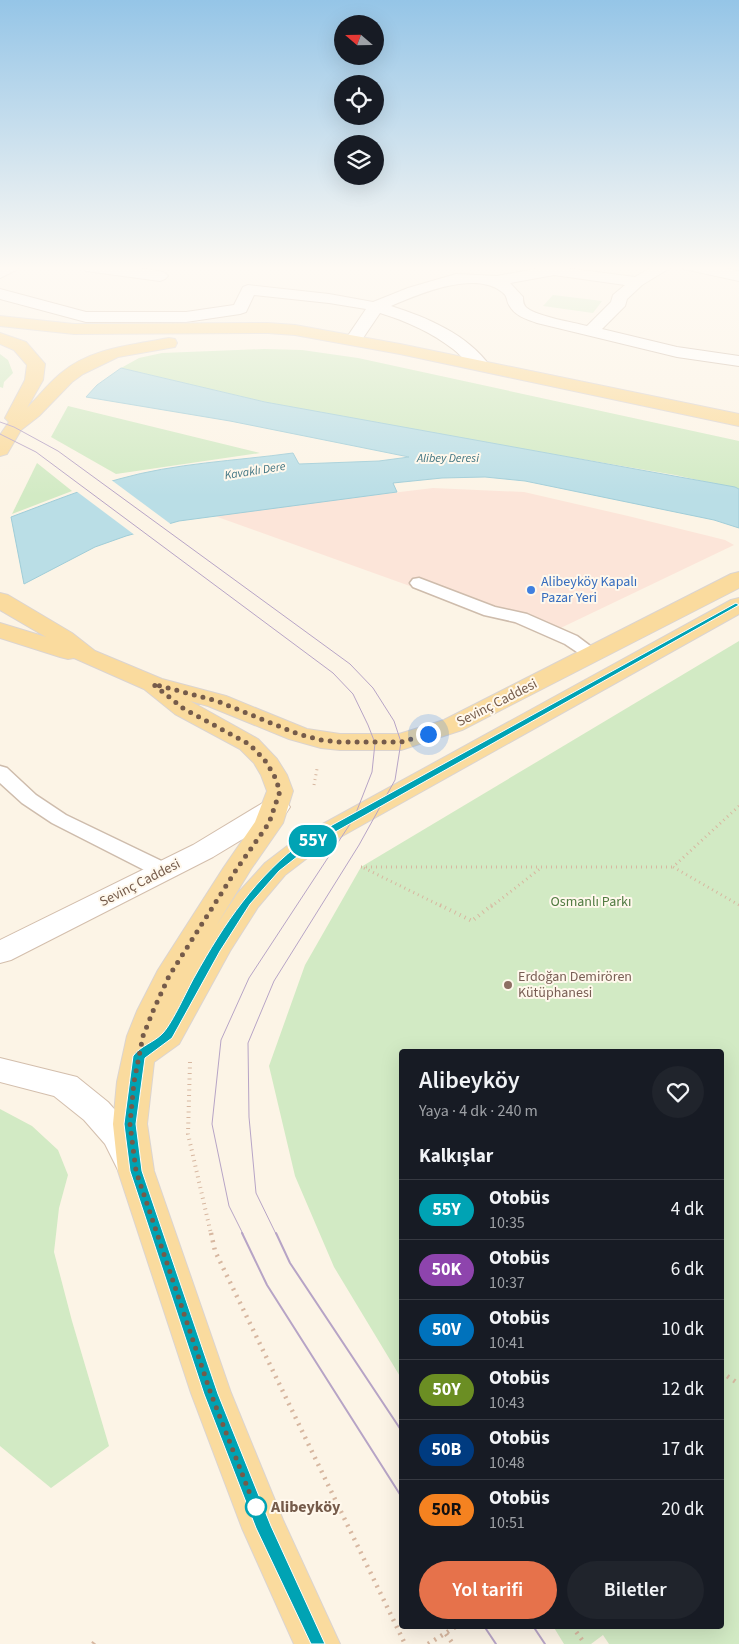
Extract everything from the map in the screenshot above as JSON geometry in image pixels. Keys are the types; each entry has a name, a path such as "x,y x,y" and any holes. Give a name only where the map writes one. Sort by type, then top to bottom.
{"main road":[{"path":"12,343 27,351 36,364 37,377 17,406 14,427"},
{"path":"0,449 14,427 33,412 71,374 94,361 128,349 169,343"},
{"path":"366,343 739,420"},
{"name":"Sevinç Caddesi","path":"153,684 217,701 305,736 340,742 401,742 453,726 739,579"},
{"path":"0,600 64,638 86,656"},
{"path":"139,1056 168,1036 215,951 247,901 275,869 292,855 309,843 739,605"},
{"path":"0,630 58,650 86,656 153,684 184,709 249,744 264,759 274,775 280,791 269,823 238,867 169,976 143,1036 130,1124 136,1171 211,1394 264,1528 317,1644"}],"street":[{"path":"457,343 481,366"},
{"path":"639,343 677,352 739,361"},
{"name":"Sevinç Caddesi","path":"0,953 164,871 242,829 276,807"},
{"path":"0,1070 65,1086 96,1111 118,1136 136,1171"}],"lane":[{"path":"419,583 490,611 521,618 570,640 592,654"},
{"path":"0,772 29,799 59,819 81,828 164,871"}],"path":[{"path":"673,867 739,806"},
{"path":"542,867 472,921 361,867 418,867 542,867 673,867 739,905"},
{"path":"139,1056 190,1060 188,1134 215,1251 406,1644"},
{"path":"724,1374 739,1384"},
{"path":"428,1644 453,1629"},
{"path":"574,1629 585,1644"},
{"path":"446,1634 452,1644"}],"shaded area":[{"name":"Alibeyköy Kapalı Pazar Yeri","path":"433,488 524,492 725,540 734,545 546,635 212,515"}],"green space":[{"path":"264,349 302,350 358,358 739,441 739,489 675,475 440,435 265,402 121,368 139,358 162,353"},
{"path":"0,354 8,360 13,373 4,382 3,388 0,387"},
{"path":"68,406 260,453 116,474 51,437"},
{"path":"37,463 72,491 12,514"},
{"name":"Osmanlı Parkı","path":"739,641 739,1644 609,1644 603,1635 591,1644 564,1644 555,1629 724,1629 724,1049 399,1049 399,1375 334,1267 295,1176 269,1066 305,965 361,867"},
{"path":"0,1109 32,1126 58,1150 68,1175 59,1208 54,1252 72,1321 109,1446 51,1488 0,1446"}],"water":[{"path":"121,368 265,402 735,487 739,489 739,528 714,520 525,481 485,477 442,478 393,483 397,492 179,521 95,547 24,584 11,517 91,487 162,469 293,453 299,464 379,461 409,457 230,421 86,397 97,385"}],"pier":[{"path":"110,479 172,525 136,536 76,491"}],"tram line":[{"path":"0,422 14,427 58,451 350,664 373,688 394,721 401,742 395,780 359,845 274,981 248,1043 249,1117 256,1193 276,1234"},
{"path":"0,434 36,452 333,673 353,694 375,743 372,772 354,818 249,978 221,1040 212,1124 229,1206 243,1234"},
{"path":"242,1233 267,1285 399,1493"},
{"path":"276,1233 290,1263 399,1427"},
{"path":"486,1629 496,1644"},
{"path":"535,1629 545,1644"}],"bus line":[{"name":"55Y","path":"317,1644 264,1528 211,1394 136,1171 130,1124 134,1082 139,1056 168,1036 215,951 247,901 275,869 292,855 309,843 739,605"}],"place":[{"name":"Alibeyköy Kapalı Pazar Yeri","path":"531,590"},
{"name":"Erdoğan Demirören Kütüphanesi","path":"508,985"},
{"name":"Alibeyköy","path":"256,1507"}],"route":[{"path":"256,1507 257,1512 211,1394 136,1171 130,1124 134,1082 143,1036 153,1011 169,976 238,867 269,823 280,791 274,775 264,759 249,744 184,709 153,684 217,701 298,734 321,740 375,743 401,742 428,734"}],"water label":[{"name":"Alibey Deresi","path":"448,458"},
{"name":"Kavaklı Dere","path":"255,471"}]}
